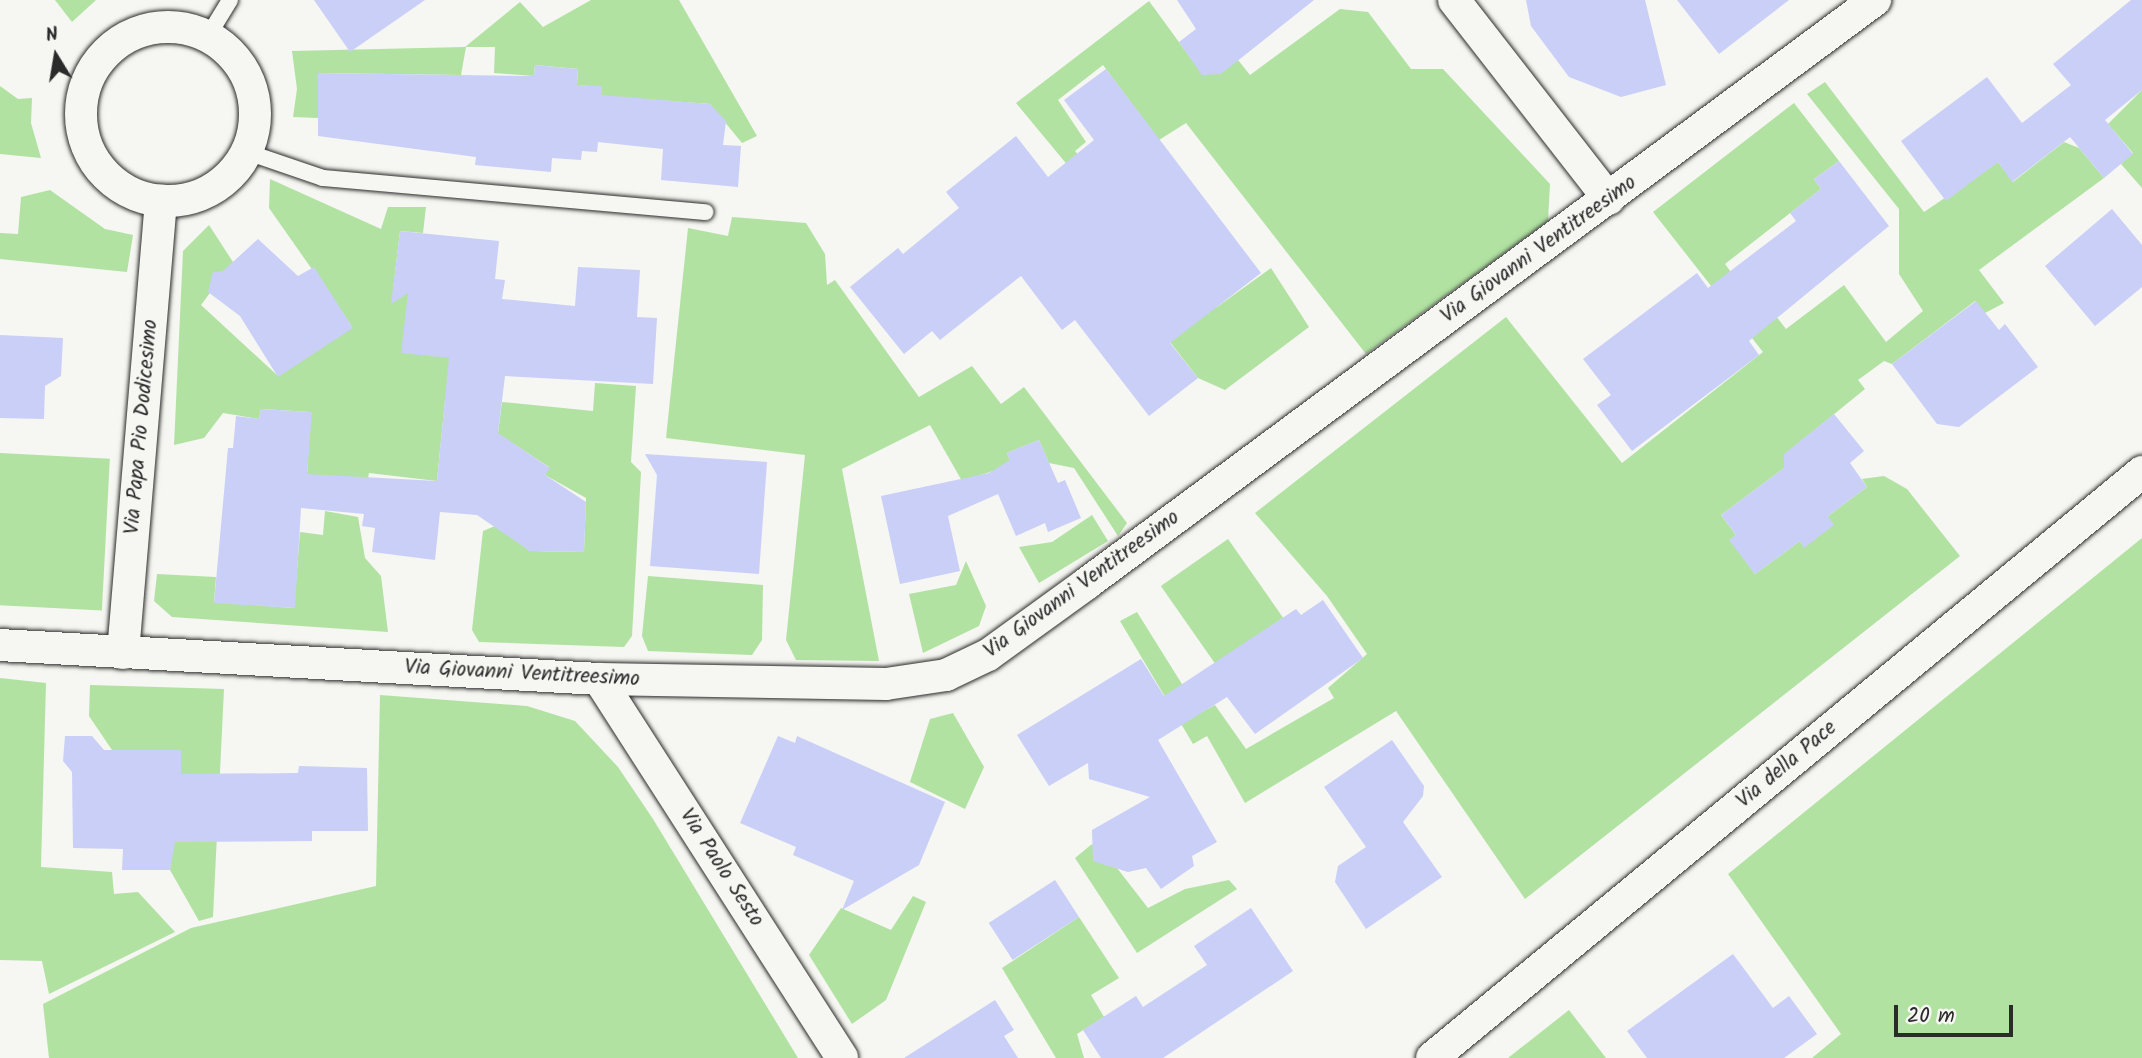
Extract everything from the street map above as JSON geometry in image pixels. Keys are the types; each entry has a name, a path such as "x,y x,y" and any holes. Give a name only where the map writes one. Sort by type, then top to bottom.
{"street":[{"path":"1454,0 1609,199"},
{"name":"Via Giovanni Ventitreesimo","path":"0,645 599,679 886,684 946,675 977,660 1609,199 1875,0"},
{"path":"153,27 181,27 208,36 246,73 255,126 247,152 212,189 161,201 134,194 92,158 82,132 80,104 94,69 127,37 153,27"},
{"name":"Via Papa Pio Dodicesimo","path":"123,653 161,201"},
{"name":"Via della Pace","path":"1432,1058 2142,472"},
{"name":"Via Paolo Sesto","path":"599,679 842,1058"}],"lane":[{"path":"208,36 230,0"},
{"path":"247,152 323,178 705,212"}],"green space":[{"path":"55,0 96,0 72,22"},
{"path":"591,0 679,0 757,136 742,143 710,104 602,96 602,87 577,85 578,69 535,65 534,76 494,73 495,47 466,47 461,75 318,73 318,118 293,117 297,89 292,51 465,47 520,2 543,27"},
{"path":"1149,1 1203,75 1238,60 1250,75 1340,9 1368,12 1411,69 1443,69 1550,184 1548,221 1366,354 1186,123 1159,140 1103,65 1058,100 1086,142 1075,151 1099,180 1089,191 1016,103"},
{"path":"1825,82 1924,212 1998,162 2013,182 2064,142 2079,148 2104,178 1979,270 2004,303 1985,313 1975,301 1892,364 1884,361 1858,380 1865,389 1785,454 1784,468 1721,515 1736,535 1730,540 1755,574 1800,541 1804,547 1828,516 1867,487 1862,479 1884,476 1907,489 1960,556 1525,899 1396,711 1245,803 1207,736 1193,744 1120,621 1137,612 1200,713 1215,705 1246,749 1334,698 1328,688 1367,654 1327,596 1255,513 1506,317 1622,463 1763,352 1653,212 1794,103 1839,161 1814,179 1821,189 1725,264 1753,302 1761,297 1786,329 1844,285 1886,342 1923,311 1899,274 1899,209 1807,94"},
{"path":"0,86 18,99 32,98 31,123 41,158 0,154"},
{"path":"2142,90 2142,188 2121,164 2133,153 2108,124"},
{"path":"270,179 381,229 388,207 426,207 423,233 400,231 393,290 409,292 470,360 445,400 437,481 369,473 365,495 307,474 311,412 261,409 259,419 223,413 204,438 174,445 183,251 209,225 233,262 201,305 278,376 351,325 269,208"},
{"path":"50,190 105,229 133,235 127,272 0,259 0,233 18,234 21,197"},
{"path":"732,217 806,223 825,254 827,285 835,280 919,397 972,366 1001,404 1024,387 1127,523 1118,536 1074,468 1049,463 1039,440 1007,453 1012,465 962,481 930,425 842,469 879,661 796,660 786,640 805,455 666,438 688,228 728,236"},
{"path":"1271,268 1309,327 1225,390 1198,378 1152,319 1217,307"},
{"path":"595,383 636,386 631,462 641,472 632,636 624,647 479,642 472,630 483,531 495,526 530,551 584,552 586,498 545,475 549,467 514,444 497,441 502,402 593,411"},
{"path":"0,453 110,459 102,611 0,605"},
{"path":"325,511 358,517 365,558 381,576 388,632 172,617 154,601 157,574 216,577 214,602 294,608 300,532 323,535"},
{"path":"1092,515 1108,541 1039,583 1019,547 1052,542"},
{"path":"2142,538 2142,1058 1812,1058 1841,1034 1728,874"},
{"path":"1228,539 1283,618 1216,665 1161,586"},
{"path":"966,561 986,606 979,626 923,653 909,594 956,585"},
{"path":"648,576 763,585 762,640 752,655 648,651 642,636"},
{"path":"0,678 46,683 41,867 112,872 114,894 138,892 175,932 49,994 42,961 0,960"},
{"path":"90,685 224,689 213,917 199,921 170,870 175,806 112,750 89,716"},
{"path":"380,695 527,706 575,721 618,767 653,819 798,1058 49,1058 43,1004 191,928 376,886"},
{"path":"953,713 984,767 965,809 910,782 930,719"},
{"path":"1092,844 1103,864 1117,868 1148,908 1185,889 1229,880 1237,889 1137,953 1075,858"},
{"path":"913,896 926,902 886,1000 852,1024 809,955 841,908 891,930"},
{"path":"1079,917 1119,978 1091,995 1104,1017 1077,1034 1084,1058 1056,1058 1002,968"},
{"path":"1569,1010 1606,1058 1508,1058"}],"building":[{"path":"314,0 425,0 350,52"},
{"path":"1177,0 1314,0 1221,74 1202,75 1179,42 1196,29"},
{"path":"1526,0 1645,0 1666,85 1621,97 1569,77 1531,26"},
{"path":"1677,0 1789,0 1719,54"},
{"path":"2131,0 2142,0 2142,90 2105,120 2133,154 2104,178 2070,137 2012,182 1998,162 1946,201 1901,141 1987,77 2022,123 2071,85 2053,64"},
{"path":"535,65 578,69 577,85 602,86 602,95 710,104 726,121 723,145 741,146 738,187 661,180 663,149 598,142 597,152 582,151 581,160 552,158 551,172 475,165 476,157 318,136 318,73 534,76"},
{"path":"1106,69 1261,273 1170,343 1198,378 1149,416 1075,320 1062,330 1021,276 940,340 932,331 904,354 850,287 898,248 903,254 959,208 946,192 1016,136 1048,177 1094,140 1064,100"},
{"path":"1839,161 1889,226 1749,341 1759,355 1632,451 1597,405 1611,395 1583,359 1697,273 1708,288 1796,221 1790,213 1821,189 1814,179"},
{"path":"2112,209 2142,245 2142,287 2095,326 2045,266"},
{"path":"400,231 499,241 495,279 505,280 502,299 575,306 578,267 640,270 637,317 657,318 653,384 505,376 498,433 550,468 545,475 586,502 584,552 530,551 477,515 440,512 435,560 372,552 375,528 362,526 364,514 301,508 295,608 214,603 228,448 233,448 236,416 259,419 261,409 312,412 307,474 437,481 449,358 401,353 408,293 391,304"},
{"path":"258,239 298,276 314,267 353,328 278,377 240,316 208,292 213,272 223,271"},
{"path":"1976,301 1999,330 2005,324 2038,367 1959,427 1937,424 1892,364"},
{"path":"0,335 63,338 61,376 45,386 44,419 0,418"},
{"path":"1834,414 1864,451 1850,463 1867,487 1828,516 1834,525 1804,548 1800,541 1755,574 1729,540 1736,535 1721,515 1784,468 1784,454"},
{"path":"1039,440 1058,483 1065,480 1081,518 1048,532 1045,523 1016,536 998,494 948,516 960,571 900,584 881,496 989,473 1010,460 1007,453"},
{"path":"645,454 767,462 759,574 650,566 657,475"},
{"path":"1323,600 1363,658 1255,734 1227,697 1158,740 1217,842 1192,856 1194,866 1161,889 1146,868 1128,872 1093,861 1092,830 1150,797 1089,779 1088,763 1049,786 1017,735 1141,659 1164,696 1296,609 1301,615"},
{"path":"65,736 92,736 104,750 181,750 181,774 298,773 299,766 367,768 368,831 312,831 312,841 175,842 170,870 122,870 123,849 73,848 72,772 63,761"},
{"path":"778,736 795,743 797,736 945,802 919,865 842,910 854,881 793,855 796,847 740,823"},
{"path":"1392,740 1424,786 1423,796 1403,822 1442,877 1366,929 1335,882 1338,866 1366,847 1324,787"},
{"path":"1055,880 1079,917 1013,960 989,923"},
{"path":"1251,908 1293,971 1163,1058 1101,1058 1083,1030 1136,996 1143,1007 1207,965 1194,946"},
{"path":"1733,954 1773,1008 1789,996 1817,1034 1784,1058 1647,1058 1627,1031"},
{"path":"995,1000 1014,1030 1004,1036 1018,1058 904,1058"}]}
